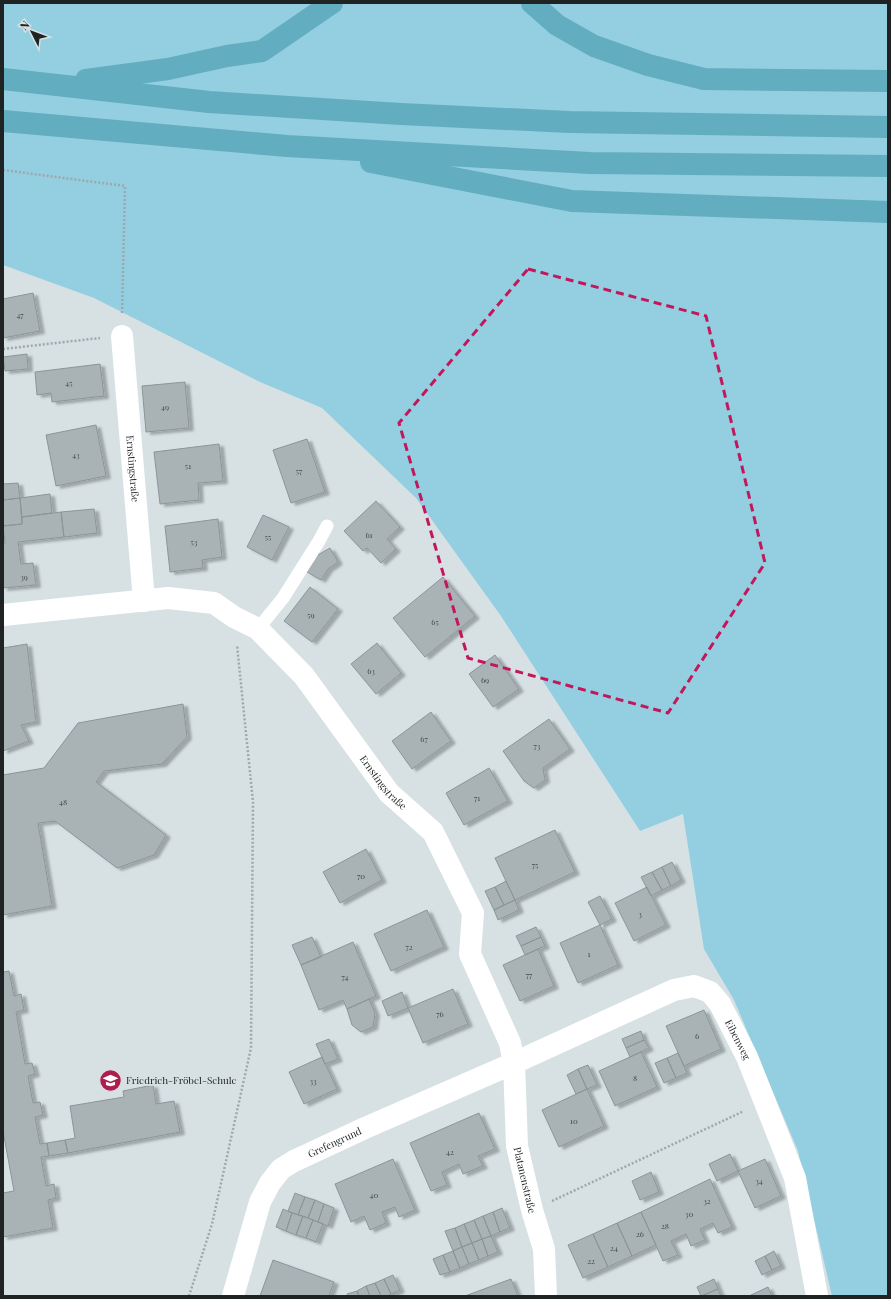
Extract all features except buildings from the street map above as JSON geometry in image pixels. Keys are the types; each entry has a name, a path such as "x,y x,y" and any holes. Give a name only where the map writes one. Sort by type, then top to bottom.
{"highway":[{"path":"51,84 168,69 227,56 262,51 332,3"},
{"path":"532,3 557,25 594,46 648,65 704,79 888,81"},
{"path":"3,79 209,102 416,115 569,122 888,127"},
{"path":"3,121 288,146 590,163 888,166"},
{"path":"288,146 572,201 888,212"}],"street":[{"name":"Ernstingstraße","path":"122,336 144,601"},
{"name":"Ernstingstraße","path":"3,615 168,598 214,603 234,617 258,629 304,676 388,793 433,832 473,913 470,954 510,1043 514,1063"},
{"name":"Eibenweg","path":"514,1063 674,990 694,986 710,992 720,1004 747,1057 795,1178 817,1296"},
{"name":"Platanenstraße","path":"514,1063 517,1146 532,1210 544,1249 546,1296"},
{"name":"Grefengrund","path":"233,1296 260,1202 270,1183 281,1169 365,1128 514,1063"}],"lane":[{"path":"258,629 283,598 319,542 327,526"}],"path":[{"path":"3,170 125,186 122,336 3,348"},
{"path":"189,1296 212,1224 251,1048 253,802 234,617"},
{"path":"532,1210 765,1101"}],"highlighted area":[{"path":"528,269 706,316 765,563 668,713 468,658 399,423"}],"shaded area":[{"path":"3,3 888,3 888,1296 832,1296 798,1151 734,1000 704,949 683,814 640,831 501,616 416,498 322,408 260,382 94,298 3,265"}],"place":[{"name":"Friedrich-Fröbel-Schule","path":"110,1080"}]}
